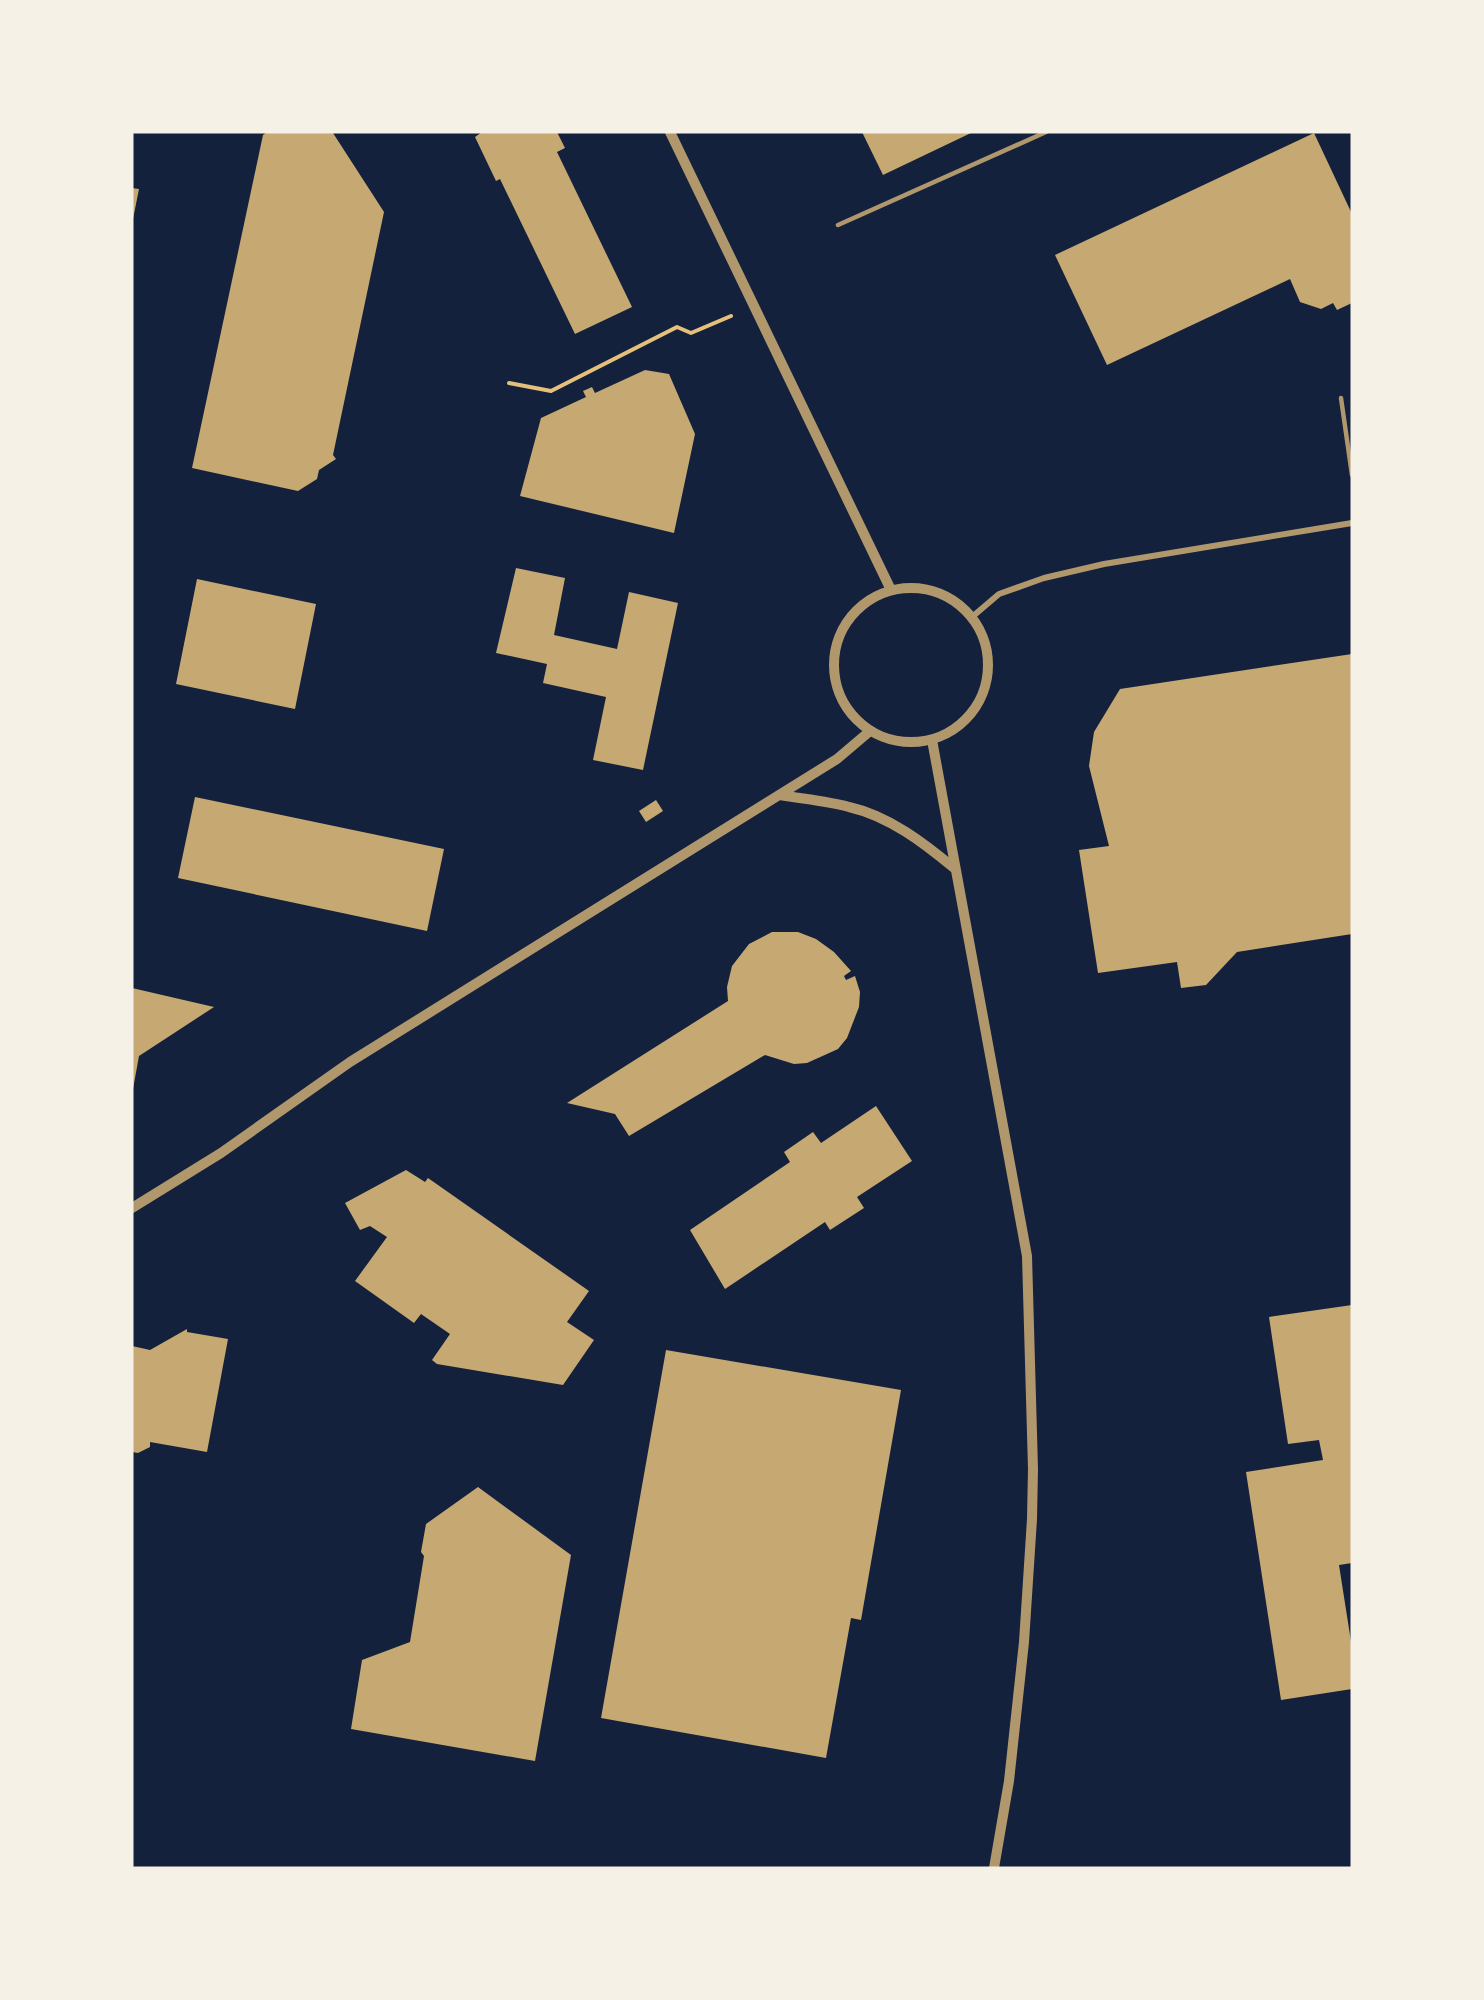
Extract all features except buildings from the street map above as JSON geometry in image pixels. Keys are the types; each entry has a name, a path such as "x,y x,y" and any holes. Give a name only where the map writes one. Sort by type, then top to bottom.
{"street":[{"path":"670,132 891,590"},
{"path":"972,617 999,594 1044,578 1104,564 1352,523"},
{"path":"913,587 935,591 956,602 972,617 984,639 988,664 985,689 973,711 961,723 932,740 911,742 889,739 870,730 851,714 838,691 834,666 838,641 850,619 862,607 891,590 913,587"},
{"path":"132,1208 220,1153 350,1062 837,759 870,730"},
{"path":"932,740 1027,1256 1033,1469 1032,1519 1024,1642 1009,1781 994,1868"},
{"path":"780,795 851,807 882,819 922,841 954,868"}],"lane":[{"path":"838,225 1046,132"},
{"path":"1341,398 1352,475"}],"path":[{"path":"509,383 551,392 677,327 691,333 754,306"}]}
